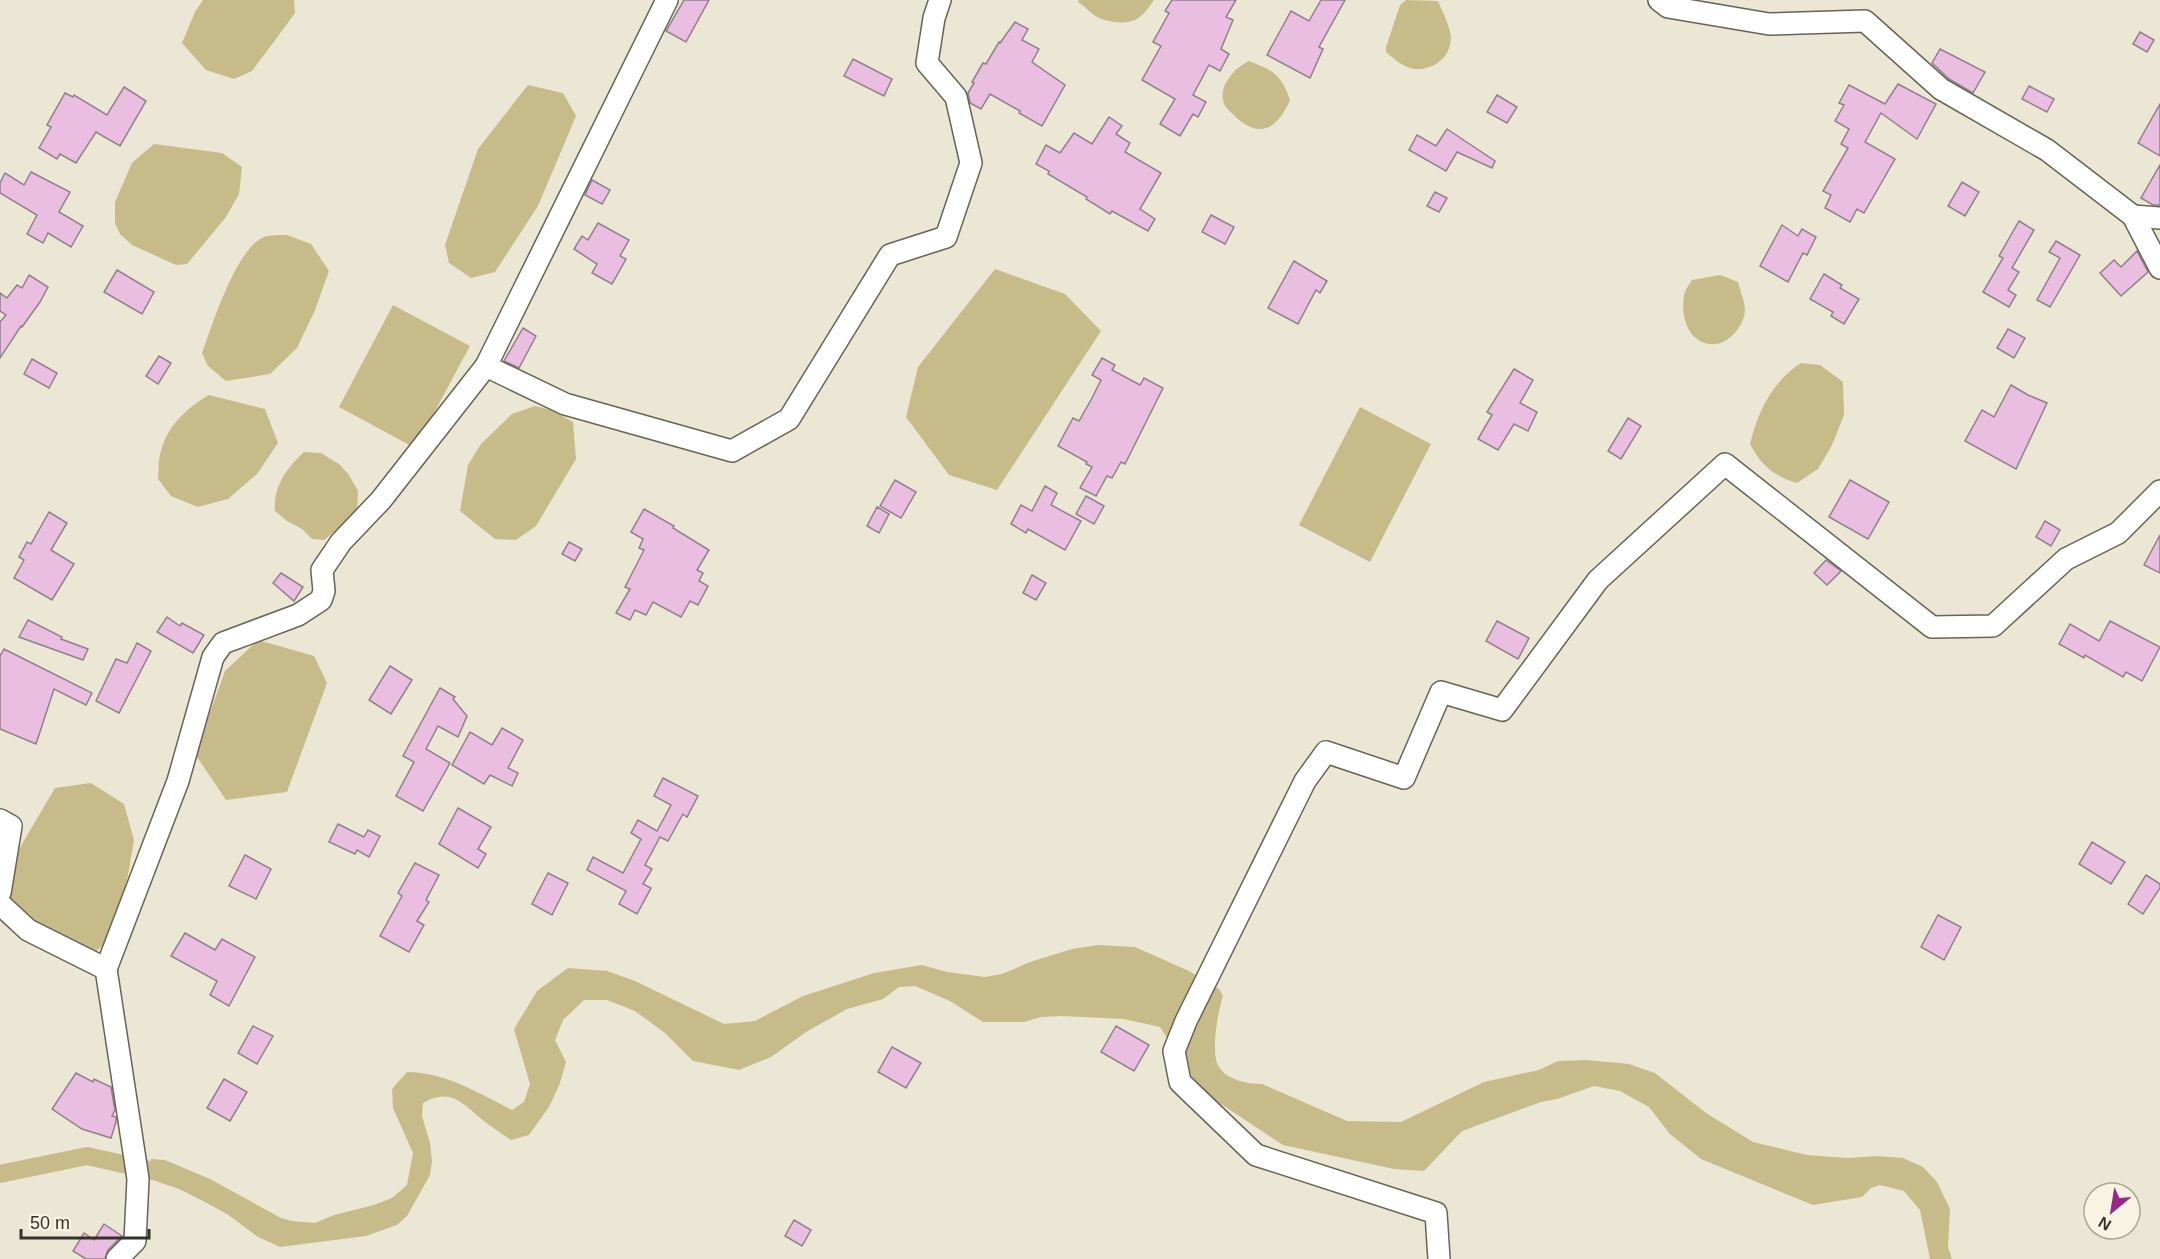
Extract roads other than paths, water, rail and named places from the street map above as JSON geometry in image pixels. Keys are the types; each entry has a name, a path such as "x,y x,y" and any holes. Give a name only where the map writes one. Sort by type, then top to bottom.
{"street":[{"path":"117,1259 135,1241 138,1179 106,969 178,781 213,657 223,643 298,615 321,600 324,591 322,570 341,542 381,500 486,366 667,0"},
{"path":"486,366 565,404 732,451 789,419 890,255 946,237 971,163 956,97 927,63 934,18 940,0"},
{"path":"1659,0 1668,7 1769,24 1864,21 1941,89 2047,150 2133,216 2160,268"},
{"path":"2133,216 2160,218"},
{"path":"1438,1259 1436,1213 1256,1155 1180,1082 1174,1050 1186,1021 1305,781 1326,752 1404,778 1441,692 1502,710 1598,580 1725,464 1932,627 1993,626 2066,559 2118,533 2160,491"},
{"path":"0,820 11,826 0,893"},
{"path":"0,904 28,930 106,969"}],"waterway":[{"path":"0,1174 87,1156 172,1175"}]}
